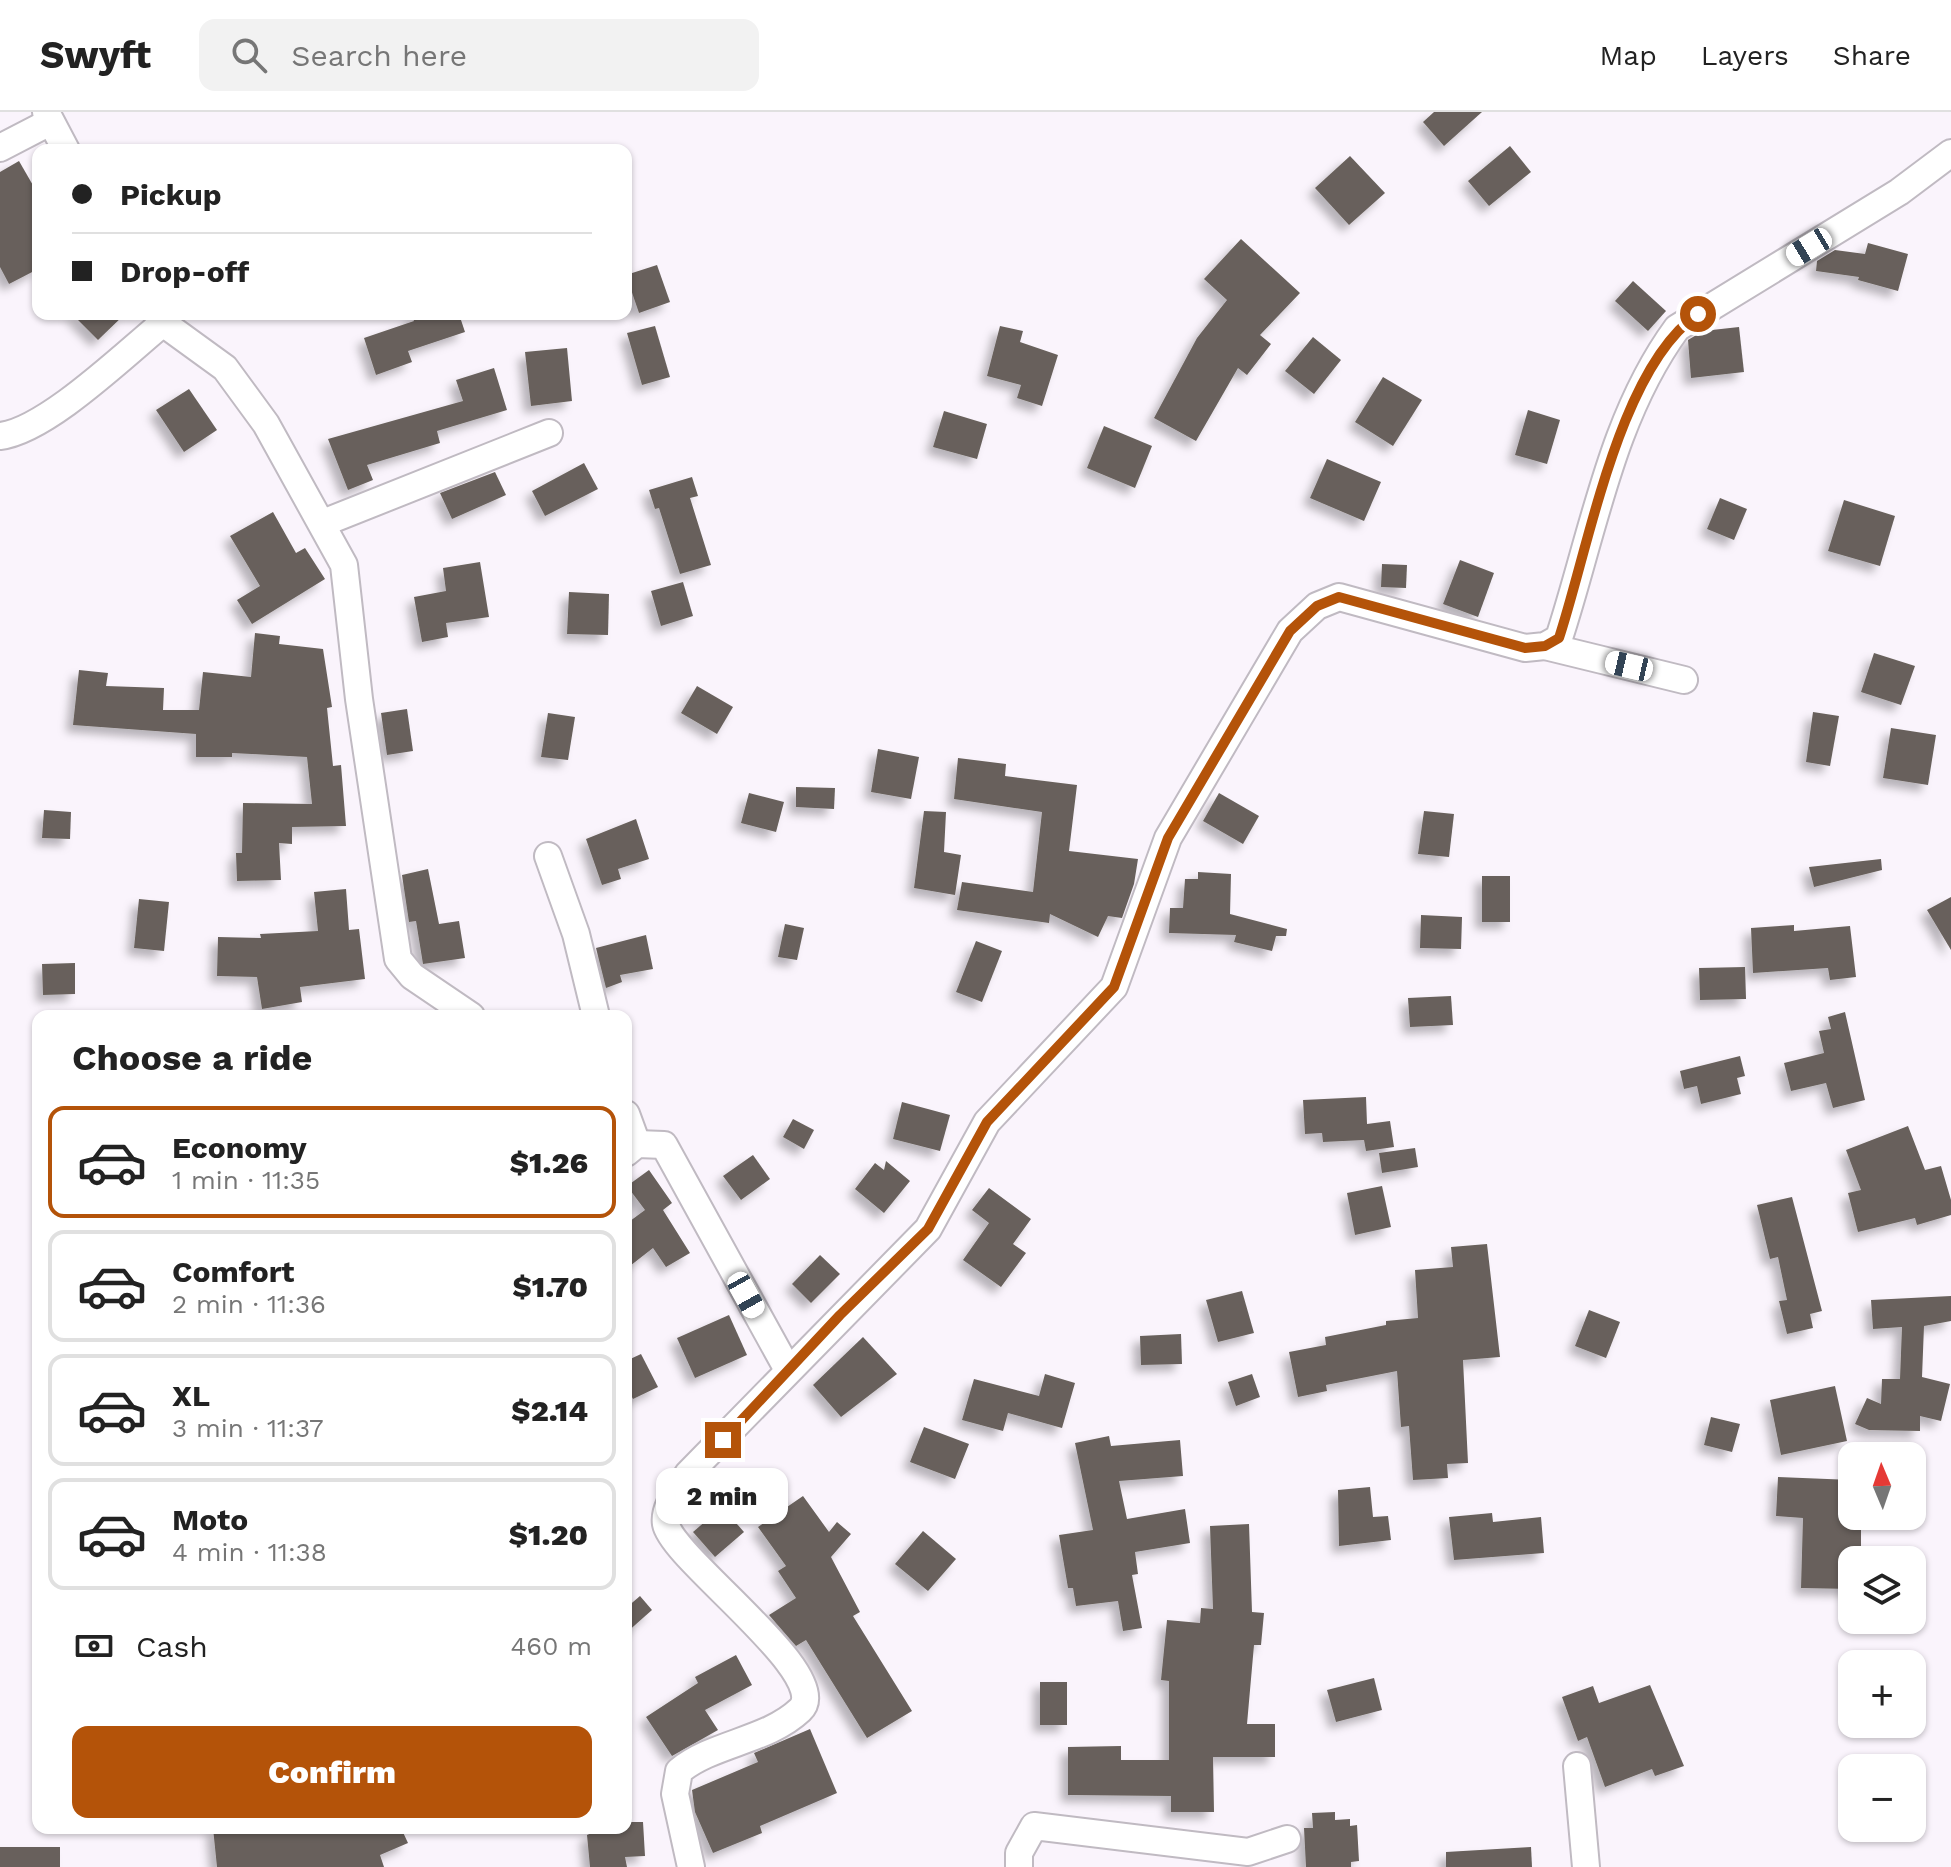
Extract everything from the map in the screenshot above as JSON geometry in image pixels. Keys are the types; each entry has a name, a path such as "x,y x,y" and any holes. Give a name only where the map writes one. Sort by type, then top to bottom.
{"street":[{"path":"0,148 48,117 63,144"},
{"path":"1545,646 1559,638 1628,410 1657,356 1677,328 1899,192 1951,153"},
{"path":"0,436 13,435 55,411 159,320"},
{"path":"161,320 225,368 266,424 344,565 363,729 398,959 412,976 462,1010"},
{"path":"323,523 549,433"},
{"path":"691,1867 675,1794 679,1771 688,1764 783,1721 802,1708 806,1698 805,1687 791,1666 737,1603 671,1537 665,1521 673,1497 688,1474 928,1229 987,1122 1114,987 1168,838 1290,631 1317,606 1339,597 1525,648 1545,646 1684,680"},
{"path":"548,856 576,934 595,1010"},
{"path":"632,1149 664,1145 788,1370"},
{"path":"1577,1766 1586,1867"},
{"path":"1019,1867 1019,1853 1034,1826 1248,1852 1287,1839"}],"building":[{"path":"1434,112 1482,112 1444,146 1423,122"},
{"path":"1510,146 1531,172 1489,206 1468,181"},
{"path":"1350,156 1385,193 1349,225 1315,188"},
{"path":"19,161 32,184 32,272 9,284 0,267 0,172"},
{"path":"1241,239 1300,293 1260,335 1271,344 1247,375 1238,368 1196,441 1154,418 1197,338 1227,300 1204,279"},
{"path":"1868,243 1908,254 1898,291 1858,280 1859,277 1816,271 1817,261 1835,250 1865,254"},
{"path":"657,265 670,302 639,313 632,293 632,273"},
{"path":"1633,281 1666,311 1648,331 1615,301"},
{"path":"78,320 119,320 98,340"},
{"path":"461,320 465,332 408,351 412,362 376,375 364,338 414,321"},
{"path":"655,326 670,377 642,385 627,333"},
{"path":"1000,326 1023,331 1020,342 1058,355 1042,406 1017,398 1021,385 987,376"},
{"path":"1739,327 1744,372 1691,378 1688,340 1703,331"},
{"path":"1313,337 1341,360 1314,394 1285,371"},
{"path":"567,348 572,401 531,406 525,352"},
{"path":"494,368 507,410 437,431 440,443 367,465 373,480 348,490 328,439 463,401 456,380"},
{"path":"1383,377 1422,400 1393,446 1355,422"},
{"path":"189,389 217,430 184,452 156,410"},
{"path":"1528,410 1560,420 1547,464 1515,455"},
{"path":"944,411 987,424 977,459 933,447"},
{"path":"1104,426 1152,446 1135,488 1087,468"},
{"path":"1327,459 1381,482 1364,521 1310,498"},
{"path":"584,463 598,489 545,516 532,491"},
{"path":"495,472 506,495 452,519 440,493"},
{"path":"692,477 698,496 690,498 711,565 680,574 659,508 655,509 649,490"},
{"path":"1720,498 1747,509 1734,540 1707,529"},
{"path":"1844,500 1895,516 1880,566 1828,551"},
{"path":"273,512 296,553 305,548 325,579 252,624 237,600 260,586 230,536"},
{"path":"1460,560 1494,573 1478,617 1443,604"},
{"path":"480,562 489,617 446,623 448,637 422,642 414,597 446,591 443,568"},
{"path":"1382,564 1407,565 1406,588 1381,587"},
{"path":"683,582 693,616 661,626 651,591"},
{"path":"569,592 609,594 608,635 567,634"},
{"path":"255,633 280,636 279,644 323,649 332,707 327,708 333,766 341,765 346,826 292,827 292,844 279,843 281,880 237,881 236,853 242,853 243,803 312,804 307,757 232,753 232,757 196,757 196,734 73,725 79,670 108,673 106,686 164,688 163,710 199,710 203,672 251,677"},
{"path":"1874,653 1915,666 1901,705 1861,692"},
{"path":"697,686 733,707 717,734 681,713"},
{"path":"407,709 413,751 387,755 381,713"},
{"path":"1813,712 1839,716 1830,766 1806,762"},
{"path":"548,713 575,717 568,760 541,757"},
{"path":"1891,728 1936,735 1928,785 1883,778"},
{"path":"878,749 919,757 911,799 871,792"},
{"path":"958,758 1006,764 1005,776 1077,785 1069,851 1138,859 1134,884 1122,918 1108,916 1098,937 1050,914 1049,923 957,910 962,882 1033,892 1042,812 954,799"},
{"path":"796,787 835,788 834,809 796,807"},
{"path":"749,793 784,802 776,832 741,823"},
{"path":"1219,793 1259,816 1243,844 1203,821"},
{"path":"44,810 71,812 70,839 42,838"},
{"path":"924,811 946,812 944,852 961,855 955,895 914,888"},
{"path":"1424,811 1454,814 1449,857 1418,854"},
{"path":"636,819 649,859 618,869 621,879 602,885 586,839"},
{"path":"1881,859 1882,870 1814,887 1809,867"},
{"path":"428,869 439,924 459,921 465,958 423,964 416,921 409,922 402,875"},
{"path":"1198,872 1231,874 1230,914 1287,929 1286,936 1276,936 1272,951 1234,942 1236,935 1169,933 1170,908 1183,908 1185,879 1198,879"},
{"path":"1482,876 1510,876 1510,922 1482,922"},
{"path":"346,889 349,930 359,929 365,979 300,987 302,1002 262,1009 257,977 217,976 218,937 261,938 260,934 318,931 314,892"},
{"path":"1951,897 1951,950 1927,910"},
{"path":"139,899 169,902 164,951 134,948"},
{"path":"1421,915 1462,917 1461,949 1420,948"},
{"path":"785,924 804,928 797,960 778,957"},
{"path":"1794,925 1794,931 1850,926 1856,977 1830,980 1828,968 1753,973 1751,928"},
{"path":"646,935 653,969 620,975 622,982 606,988 596,948"},
{"path":"976,941 1002,951 982,1002 956,992"},
{"path":"75,963 75,994 43,995 42,964"},
{"path":"1745,967 1746,999 1700,1000 1699,968"},
{"path":"1451,996 1453,1025 1410,1027 1408,998"},
{"path":"1845,1012 1865,1100 1833,1108 1826,1083 1791,1091 1784,1063 1824,1053 1819,1031 1831,1029 1828,1017"},
{"path":"1740,1056 1745,1076 1737,1078 1741,1094 1701,1104 1697,1086 1684,1089 1680,1071"},
{"path":"1366,1097 1367,1124 1390,1121 1394,1147 1366,1151 1364,1140 1323,1142 1322,1133 1305,1134 1303,1100"},
{"path":"902,1102 950,1115 940,1151 893,1139"},
{"path":"793,1119 814,1130 804,1149 783,1137"},
{"path":"1908,1126 1925,1170 1941,1166 1951,1200 1951,1215 1917,1225 1915,1218 1858,1232 1848,1193 1861,1190 1846,1150"},
{"path":"1415,1148 1418,1167 1382,1173 1379,1153"},
{"path":"753,1155 770,1179 741,1200 723,1176"},
{"path":"886,1161 910,1181 884,1213 855,1189 875,1163 884,1170"},
{"path":"649,1170 672,1203 663,1210 690,1253 666,1267 653,1248 632,1264 632,1220 645,1210 632,1193 632,1182"},
{"path":"1382,1186 1391,1227 1355,1235 1347,1193"},
{"path":"989,1188 1031,1219 1013,1244 1026,1253 1001,1287 963,1260 989,1223 972,1210"},
{"path":"1792,1197 1822,1311 1810,1314 1813,1328 1787,1334 1779,1301 1787,1300 1778,1257 1770,1259 1757,1205"},
{"path":"1487,1244 1500,1357 1463,1360 1468,1463 1447,1464 1448,1478 1413,1480 1409,1426 1401,1427 1397,1371 1326,1385 1327,1391 1298,1397 1289,1352 1326,1345 1325,1337 1386,1325 1386,1321 1418,1318 1415,1270 1453,1267 1451,1247"},
{"path":"820,1255 840,1274 811,1303 792,1284"},
{"path":"1242,1291 1254,1333 1218,1342 1206,1300"},
{"path":"1951,1296 1951,1321 1924,1326 1922,1377 1950,1384 1941,1421 1920,1416 1920,1431 1869,1430 1855,1424 1867,1398 1881,1404 1882,1379 1900,1379 1902,1327 1873,1329 1871,1300"},
{"path":"1589,1310 1620,1322 1606,1358 1575,1346"},
{"path":"729,1315 747,1355 695,1378 677,1338"},
{"path":"1181,1334 1182,1364 1141,1365 1140,1336"},
{"path":"863,1337 897,1374 841,1417 813,1385"},
{"path":"641,1354 658,1387 633,1399 632,1397 632,1358"},
{"path":"1045,1374 1075,1383 1062,1428 1008,1413 1003,1431 962,1420 974,1379 1039,1396"},
{"path":"1252,1374 1260,1397 1236,1406 1228,1382"},
{"path":"1835,1386 1847,1441 1781,1455 1770,1400"},
{"path":"1711,1417 1740,1424 1732,1452 1704,1445"},
{"path":"924,1427 969,1444 955,1479 910,1462"},
{"path":"1109,1436 1111,1446 1180,1440 1183,1476 1119,1481 1127,1519 1185,1509 1190,1543 1135,1552 1138,1574 1132,1575 1142,1628 1123,1631 1118,1601 1076,1606 1073,1588 1068,1588 1059,1535 1093,1530 1075,1443"},
{"path":"1778,1477 1838,1479 1838,1530 1861,1530 1861,1546 1838,1546 1838,1589 1801,1588 1803,1518 1776,1516"},
{"path":"1370,1487 1373,1517 1388,1516 1391,1540 1339,1546 1338,1490"},
{"path":"803,1496 829,1532 837,1522 851,1534 831,1557 860,1612 853,1616 912,1711 867,1738 806,1640 796,1646 769,1615 796,1598 778,1571 786,1566 758,1527"},
{"path":"722,1507 744,1532 715,1557 693,1532"},
{"path":"1492,1513 1493,1522 1541,1517 1544,1553 1454,1560 1449,1517"},
{"path":"1249,1524 1252,1612 1264,1613 1261,1645 1254,1645 1247,1724 1275,1724 1275,1757 1213,1757 1214,1812 1171,1812 1171,1796 1068,1795 1068,1747 1121,1746 1121,1760 1169,1760 1169,1681 1161,1680 1167,1620 1200,1623 1201,1608 1213,1609 1210,1526"},
{"path":"923,1531 956,1559 928,1591 895,1564"},
{"path":"640,1596 652,1610 632,1628 632,1603"},
{"path":"736,1655 752,1685 705,1710 718,1730 672,1756 646,1717 698,1683 695,1677"},
{"path":"1374,1678 1382,1710 1336,1722 1327,1690"},
{"path":"1040,1682 1067,1682 1067,1725 1040,1725"},
{"path":"1650,1685 1684,1766 1655,1776 1652,1769 1605,1787 1587,1737 1578,1741 1562,1697 1593,1686 1599,1703"},
{"path":"810,1729 837,1793 760,1826 762,1833 713,1853 695,1812 692,1790 758,1762 754,1753"},
{"path":"1335,1812 1335,1820 1350,1819 1350,1826 1357,1825 1359,1861 1351,1862 1351,1867 1306,1867 1304,1828 1313,1828 1312,1813"},
{"path":"632,1822 643,1822 645,1856 625,1857 627,1867 590,1867 587,1835 632,1834"},
{"path":"214,1834 404,1834 408,1843 380,1855 384,1867 217,1867"},
{"path":"0,1847 60,1847 60,1867 0,1867"},
{"path":"1531,1847 1532,1867 1446,1867 1446,1852"}],"route":[{"path":"723,1440 840,1315 928,1229 987,1122 1114,987 1168,838 1290,631 1317,606 1339,597 1525,648 1545,646 1559,638 1628,410 1657,356 1677,328 1698,314"}]}
